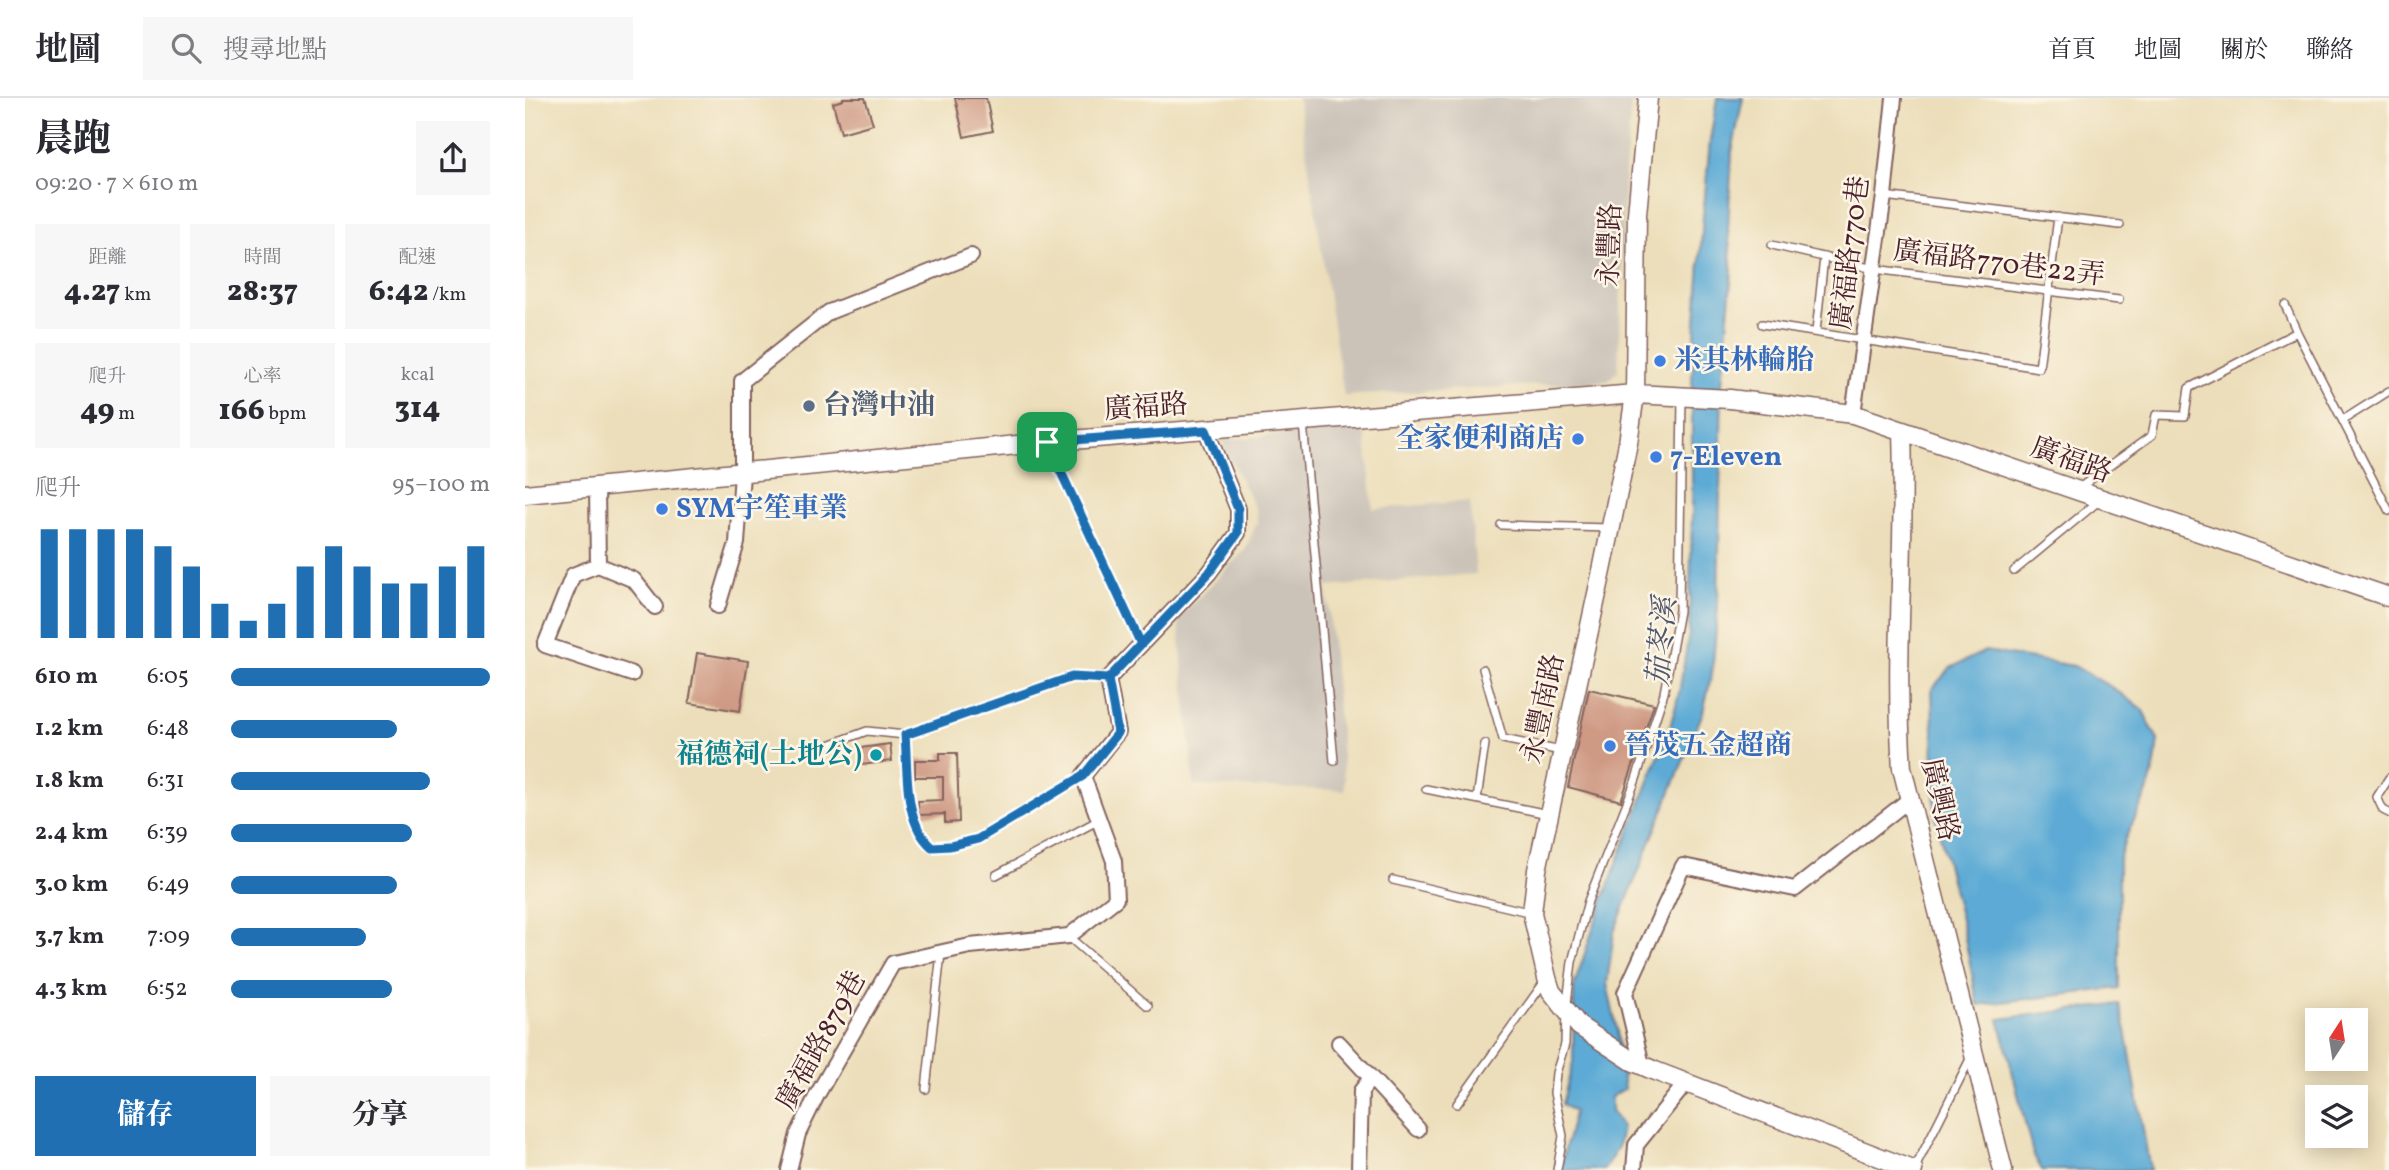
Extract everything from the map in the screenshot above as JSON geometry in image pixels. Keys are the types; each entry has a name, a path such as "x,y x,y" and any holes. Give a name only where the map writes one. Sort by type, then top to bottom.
{"street":[{"name":"永豐路","path":"1635,394 1637,214 1648,98"},
{"name":"廣福路770巷","path":"1853,414 1884,196 1894,98"},
{"path":"718,606 737,543 742,474 742,381 829,312 971,256"},
{"name":"廣福路","path":"525,494 1047,442 1635,394 1730,399 1853,414 2389,597"},
{"name":"永豐南路","path":"1635,394 1610,528 1548,814 1532,914 1551,991 1580,1026 1642,1065"},
{"path":"1069,936 1116,899 1114,860 1083,776 1118,733 1108,679 1209,573 1238,533 1238,509 1206,430"},
{"name":"廣興路","path":"1902,431 1904,510 1898,715 1902,768 2003,1170"},
{"path":"597,488 598,565"},
{"path":"632,674 545,645 573,575 598,565 634,580 655,607"},
{"path":"1910,799 1795,889 1683,866 1625,993 1642,1065 1913,1170"},
{"name":"廣福路879巷","path":"789,1170 798,1134 817,1095 893,963 970,946 1069,936"},
{"path":"1339,1043 1418,1129"},
{"path":"1359,1170 1361,1091 1371,1078"},
{"path":"1634,1170 1636,1145 1686,1083"}],"lane":[{"path":"1884,196 2120,225"},
{"path":"1762,324 2039,368 2058,217"},
{"name":"廣福路770巷22弄","path":"1772,244 1874,269 2119,300"},
{"path":"1816,332 1824,257"},
{"path":"2285,305 2389,511"},
{"path":"2076,491 2152,435 2156,415 2185,416 2189,388 2297,332"},
{"path":"2343,420 2389,391"},
{"path":"1557,1170 1563,1136 1554,1093 1556,1073 1565,1044 1571,962 1588,901 1635,782 1664,693 1679,611 1685,397"},
{"path":"1303,422 1333,761"},
{"path":"1047,442 1141,644"},
{"path":"2014,571 2101,500"},
{"path":"1501,525 1610,528"},
{"path":"1483,669 1503,739 1562,751"},
{"path":"815,750 867,731 905,735 1072,677 1108,679"},
{"path":"905,735 910,802 915,821 925,841 932,847 978,839 1083,776"},
{"path":"1477,799 1485,744"},
{"path":"2389,778 2377,797 2383,810 2389,813"},
{"path":"1426,789 1548,814"},
{"path":"996,875 1100,820"},
{"path":"1393,880 1532,914"},
{"path":"1069,936 1148,1006"},
{"path":"926,1089 941,953"},
{"path":"1457,1104 1547,978"},
{"path":"1913,1170 1973,1053"}],"shaded area":[{"path":"1298,98 1632,98 1625,170 1618,371 1608,381 1344,396"},
{"path":"1365,427 1373,509 1470,501 1476,574 1327,587 1345,790 1194,786 1178,619 1245,550 1257,523 1257,512 1221,440"}],"water":[{"path":"1717,98 1743,98 1732,152 1728,229 1732,272 1722,384 1718,607 1712,674 1703,712 1614,932 1607,984 1617,1030 1624,1089 1611,1097 1611,1110 1622,1127 1618,1147 1604,1170 1560,1170 1574,1112 1562,1104 1573,1062 1574,986 1603,899 1670,727 1689,633 1692,380 1703,217"},
{"path":"1985,651 2074,666 2113,688 2142,709 2158,740 2148,790 2125,839 2119,860 2119,988 1978,1005 1963,928 1935,815 1932,689 1950,668"},
{"path":"2119,1004 2126,1030 2150,1170 2042,1170 2033,1154 1999,1019"}],"building":[{"path":"843,98 865,98 873,124 841,133 833,103"},
{"path":"955,98 986,98 993,131 964,137"},
{"path":"697,653 748,661 740,711 689,703"},
{"name":"晉茂五金超商","path":"1589,689 1654,704 1621,801 1568,787"},
{"name":"福德祠(土地公)","path":"890,744 892,761 861,765 860,748"},
{"path":"940,753 957,753 959,822 945,823 945,814 920,815 918,811 918,801 943,800 943,777 915,777 915,760 940,760"}],"place":[{"name":"米其林輪胎","path":"1660,361"},
{"name":"台灣中油","path":"809,406"},
{"name":"全家便利商店","path":"1578,439"},
{"name":"7-Eleven","path":"1656,457"},
{"name":"SYM宇笙車業","path":"662,509"},
{"name":"晉茂五金超商","path":"1610,746"},
{"name":"福德祠(土地公)","path":"876,755"}],"route":[{"path":"1047,442 1141,644 1108,679 1118,733 1083,776 978,839 932,847 925,841 915,821 910,802 905,735 1072,677 1108,679 1209,573 1238,533 1238,509 1206,430 1047,442"}],"water label":[{"name":"茄苳溪","path":"1663,642"}]}
